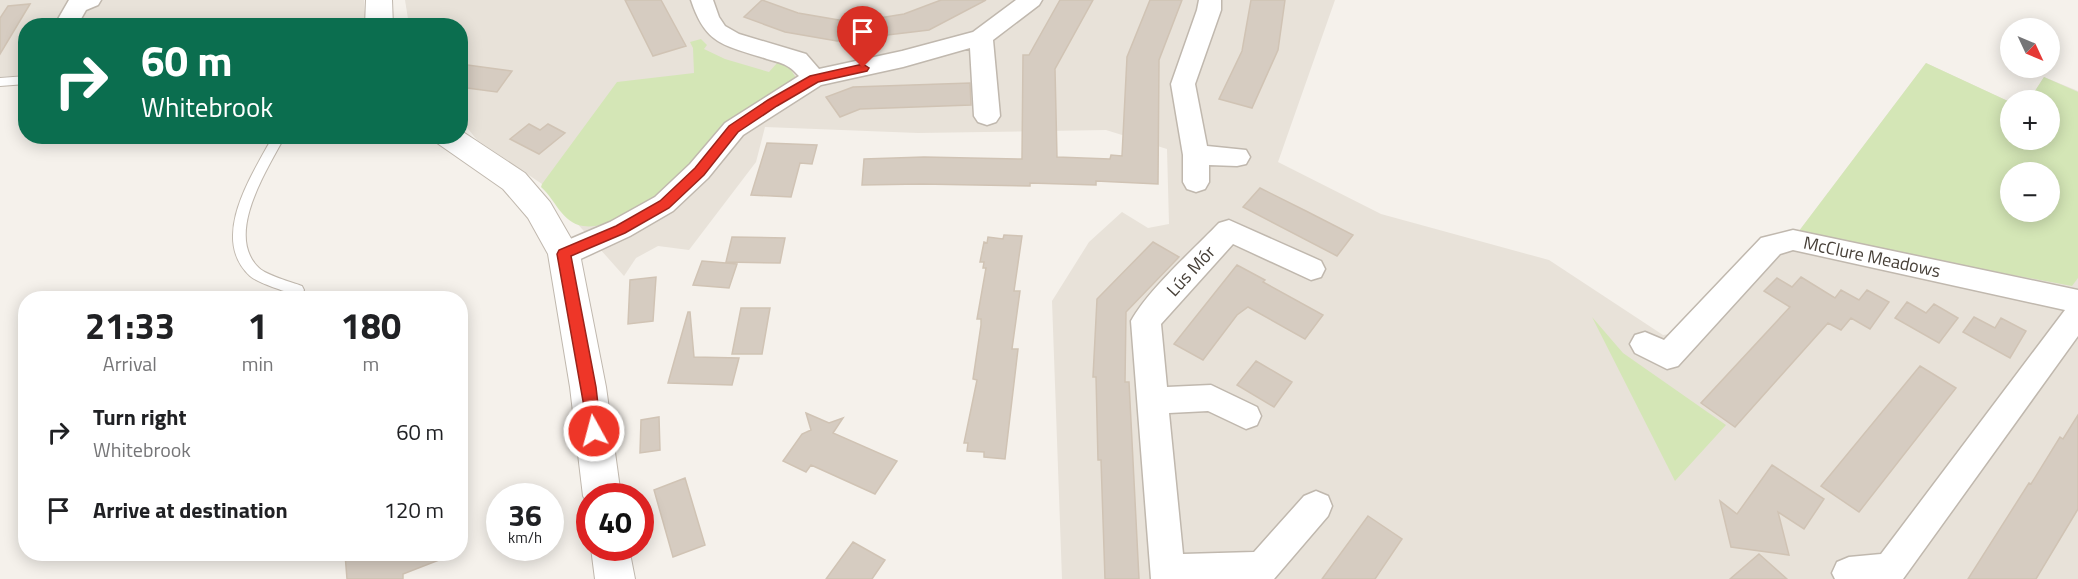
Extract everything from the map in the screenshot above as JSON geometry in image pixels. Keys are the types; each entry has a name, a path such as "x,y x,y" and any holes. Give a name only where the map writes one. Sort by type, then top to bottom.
{"street":[{"path":"70,18 77,5 90,0"},
{"path":"379,0 379,18"},
{"path":"702,0 708,18 717,31 732,39 798,60 814,78"},
{"path":"564,254 620,229 664,204 699,171 734,129 814,78 903,59 981,37 1031,0"},
{"path":"1196,182 1196,155 1184,84 1209,10 1210,0"},
{"path":"981,37 987,116"},
{"path":"461,144 514,181 539,210 564,254 588,387 600,483"},
{"path":"1196,155 1237,157"},
{"name":"Lús Mór","path":"1311,269 1230,230 1180,280 1146,321 1167,574 1262,568 1316,506"},
{"name":"McClure Meadows","path":"1645,344 1667,357 1771,245 1793,240 2078,301"},
{"path":"1849,573 1890,569 2078,314"},
{"path":"1153,401 1211,398 1246,416"},
{"path":"612,561 615,579"}],"lane":[{"path":"0,82 18,81"},
{"path":"275,144 256,179 238,227 239,249 255,273 297,290"}],"shaded area":[{"path":"0,0 364,0 365,18 18,18 18,76 0,77"},
{"path":"405,0 1335,0 1278,162 1381,214 1549,260 1663,335 1670,334 1796,235 1926,63 2000,97 2000,150 2060,150 2060,90 2036,90 2043,78 2046,78 2078,91 2078,579 1062,579 1052,301 1089,242 1122,212 1148,228 1169,224 1167,149 1106,130 918,133 765,127 756,162 689,250 658,246 636,258 624,276 542,184 477,140 468,129 468,18 408,18"}],"green space":[{"path":"701,39 707,45 704,49 725,59 769,72 778,62 788,65 796,78 693,169 632,212 605,224 583,226 564,216 541,187 542,184 617,82 694,73 693,48 690,42"},
{"path":"1926,63 2000,97 2000,150 2060,150 2060,90 2036,90 2043,78 2046,78 2078,92 2078,278 2072,286 1796,235"},
{"path":"1592,317 1623,353 1726,425 1675,481"}],"building":[{"path":"625,0 661,0 686,46 653,56"},
{"path":"762,0 798,13 839,20 873,19 904,14 941,0 986,0 929,30 837,41 785,32 744,17"},
{"path":"1060,0 1093,0 1055,69 1057,157 1110,159 1111,155 1122,156 1127,57 1150,0 1182,0 1159,60 1158,184 1096,181 1096,185 1030,183 1030,186 862,185 864,159 924,157 1022,159 1023,55 1029,55"},
{"path":"1251,0 1285,0 1278,50 1252,108 1219,99 1242,51"},
{"path":"30,4 22,18 18,18 18,24 0,54 0,18 8,6"},
{"path":"468,65 512,71 497,92 468,88"},
{"path":"970,83 971,105 860,109 840,117 826,97 853,87"},
{"path":"529,124 540,130 548,124 565,133 539,154 510,139"},
{"path":"767,143 817,145 812,164 800,163 791,197 751,195"},
{"path":"1260,188 1353,235 1337,256 1243,207"},
{"path":"1004,235 1022,236 1014,291 1020,291 1012,349 1018,349 1005,459 984,457 984,452 967,451 968,443 964,443 977,380 973,379 981,319 977,319 986,268 983,268 984,262 980,262 984,242 987,243 988,237 1003,239"},
{"path":"732,237 785,238 780,263 726,262"},
{"path":"1153,242 1179,257 1126,312 1125,382 1129,382 1139,579 1105,579 1101,460 1098,460 1096,377 1093,377 1097,299"},
{"path":"702,261 737,264 729,288 693,285"},
{"path":"1237,265 1323,315 1305,339 1248,307 1237,315 1203,360 1174,344"},
{"path":"656,277 653,321 628,324 630,280"},
{"path":"1801,277 1835,298 1841,290 1859,300 1867,290 1889,302 1870,329 1851,318 1841,330 1828,323 1735,427 1701,403 1790,307 1764,291 1777,278 1792,287"},
{"path":"1907,302 1926,313 1934,304 1958,318 1939,343 1895,318"},
{"path":"741,308 770,308 762,354 732,354"},
{"path":"688,312 690,312 694,357 739,358 732,385 668,383"},
{"path":"1974,317 1995,328 2001,318 2026,331 2010,358 1963,332"},
{"path":"1256,361 1292,382 1274,407 1237,385"},
{"path":"1920,366 1956,388 1859,512 1821,486"},
{"path":"806,413 829,423 843,418 833,433 897,461 875,494 811,465 806,472 783,461 802,434 811,430"},
{"path":"2078,415 2078,509 2036,579 1968,579 2029,483 2031,484 2060,437 2063,439"},
{"path":"659,417 660,450 640,453 641,420"},
{"path":"1772,465 1824,499 1804,529 1778,512 1789,555 1731,547 1720,501 1737,514"},
{"path":"685,478 705,545 673,557 654,490"},
{"path":"1368,516 1402,539 1375,579 1322,579"},
{"path":"853,542 885,560 872,579 826,579"},
{"path":"1759,554 1787,579 1730,579"},
{"path":"346,561 437,561 403,574 403,579 347,579"}],"route":[{"path":"594,431 564,254 620,229 664,204 699,171 734,129 772,103 814,78 863,68"}]}
